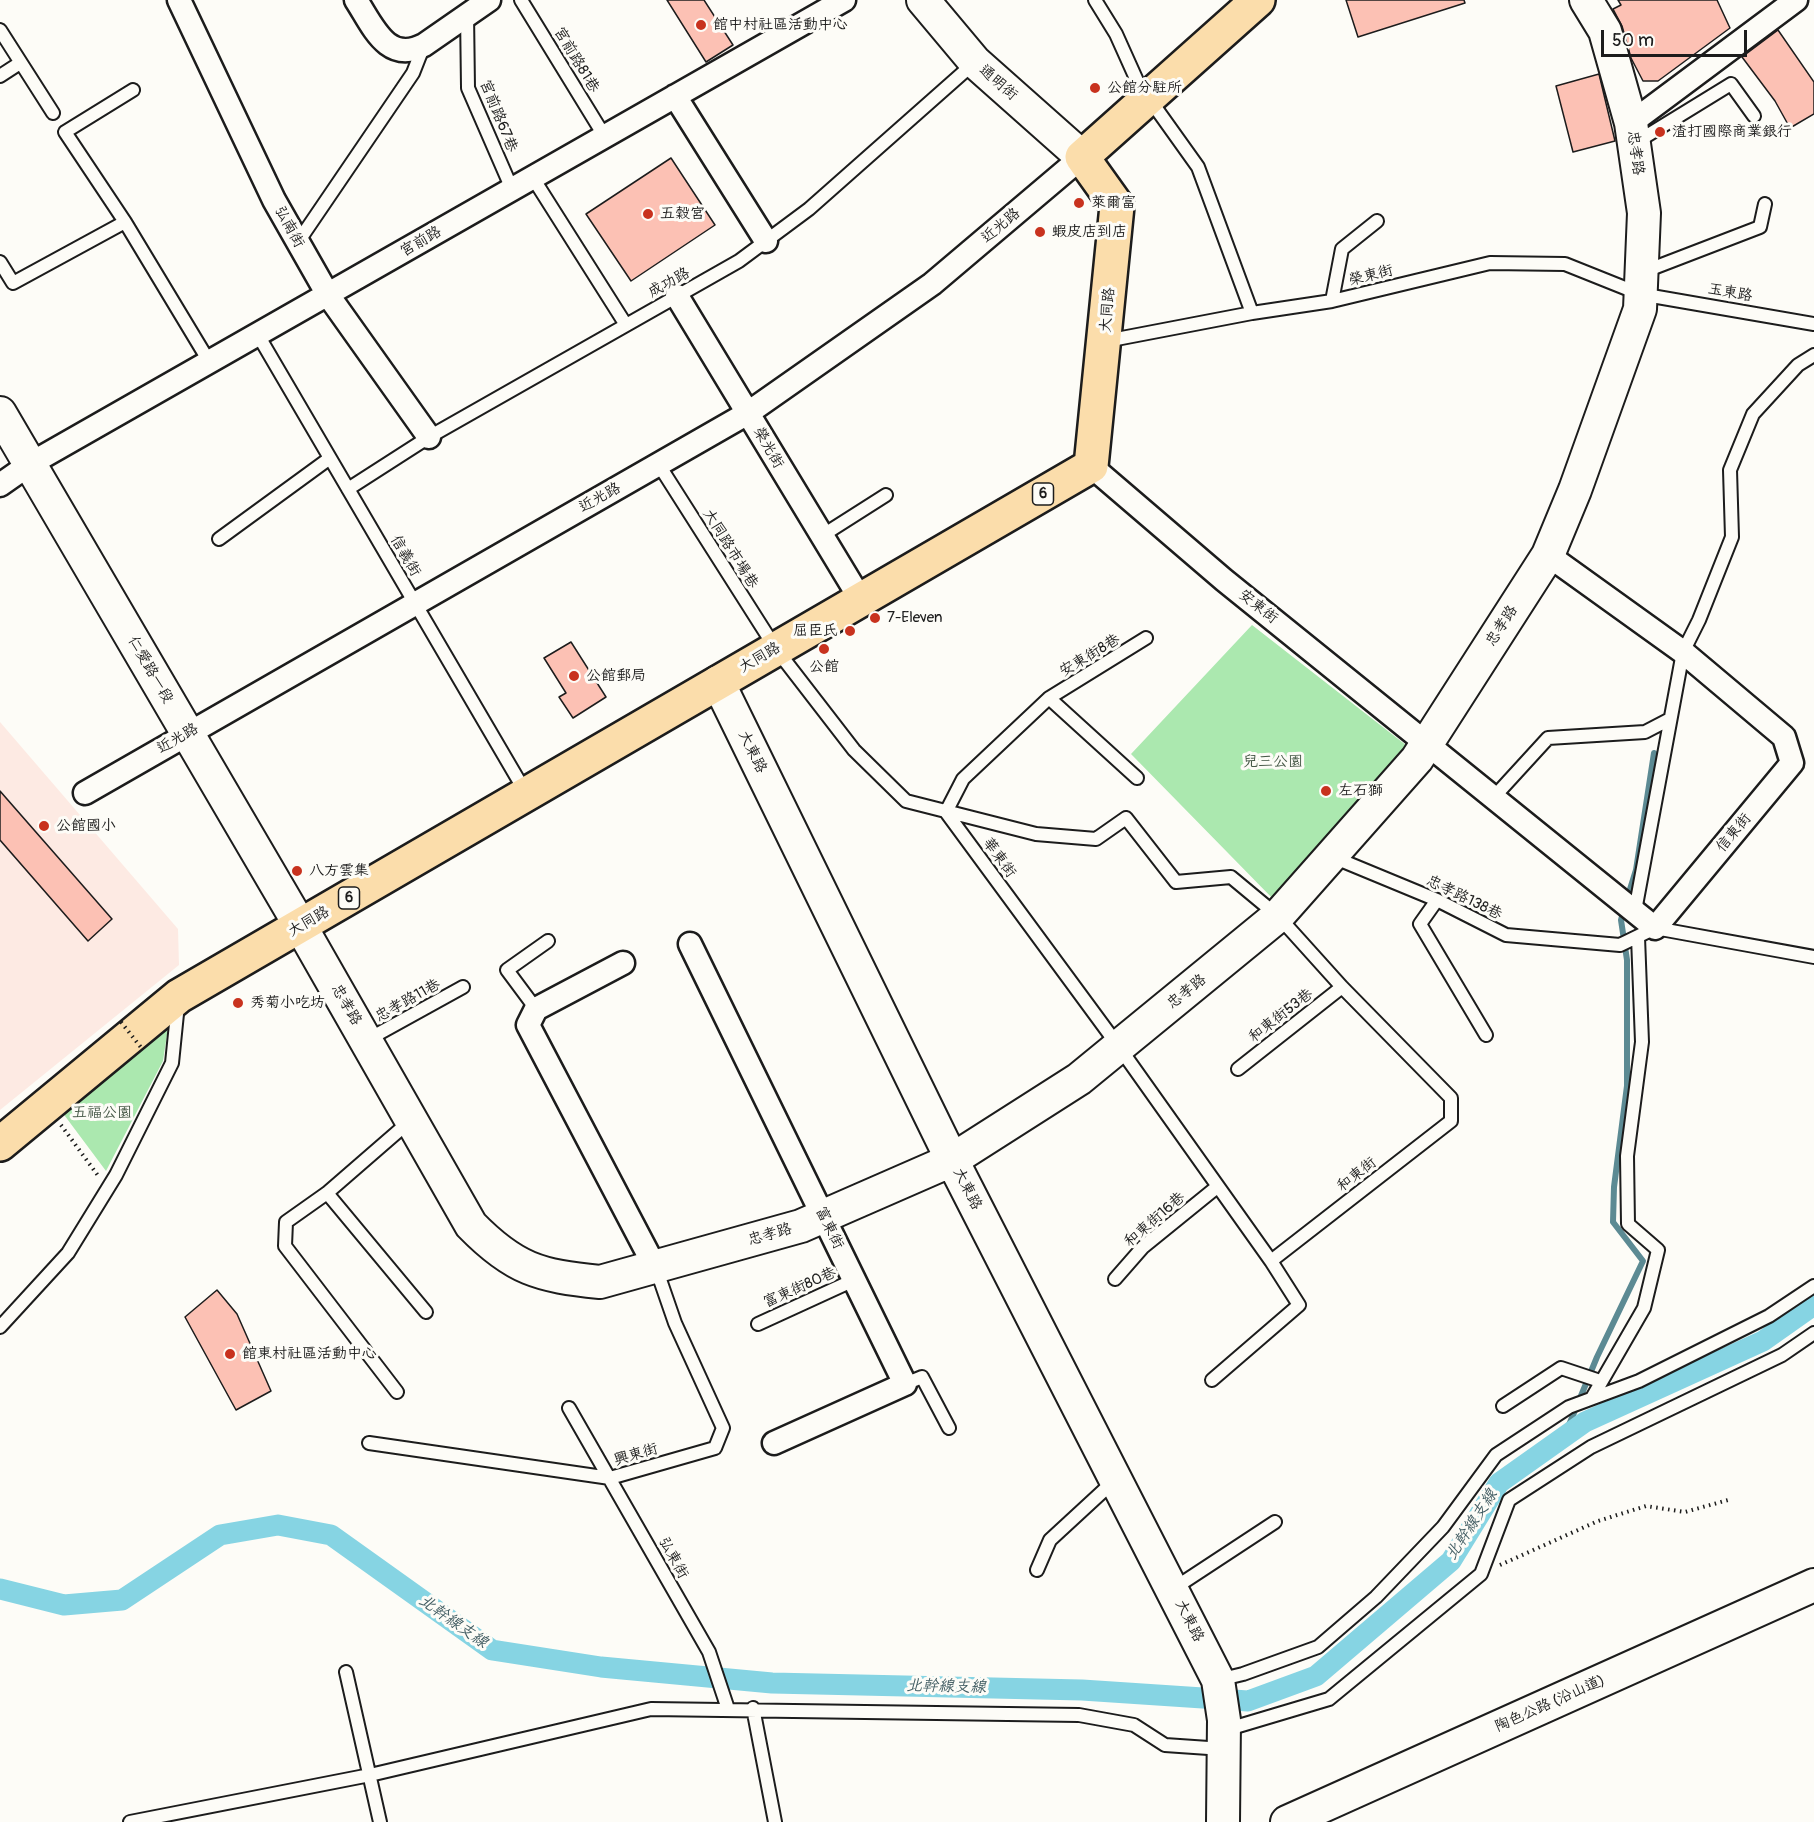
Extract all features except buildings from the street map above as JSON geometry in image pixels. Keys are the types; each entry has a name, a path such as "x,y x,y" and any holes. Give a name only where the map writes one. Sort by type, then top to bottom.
{"main road":[{"path":"1082,157 1258,0"},
{"name":"大同路","path":"0,1144 179,996 301,927 526,792 1091,466 1117,207 1082,157"}],"street":[{"name":"弘南街","path":"179,0 274,200 328,295 429,437"},
{"path":"356,0 391,48 402,52 424,45 469,8 489,0"},
{"name":"宮前路","path":"0,485 30,464 844,0"},
{"name":"通明街","path":"923,0 975,62 1082,157"},
{"name":"忠孝路","path":"301,927 471,1225 497,1251 528,1270 565,1279 600,1282 801,1226 952,1160 1079,1079 1278,916 1333,857 1428,744 1548,555 1575,490 1640,309 1644,213 1632,134 1605,31 1586,0"},
{"path":"1632,134 1760,27 1796,0"},
{"path":"675,96 766,241"},
{"name":"近光路","path":"86,793 414,602 748,413 932,285 1082,157"},
{"name":"榮光街","path":"677,296 820,537 861,600"},
{"name":"仁愛路一段","path":"0,413 301,927"},
{"name":"安東街","path":"1091,466 1224,580 1428,744"},
{"name":"信東街","path":"1548,555 1683,652 1784,737 1792,763 1646,932"},
{"name":"大東路","path":"718,682 952,1160 1220,1685"},
{"path":"1428,744 1635,911 1646,932"},
{"name":"富東街","path":"690,944 905,1384"},
{"path":"623,963 536,1009 528,1025 656,1267"},
{"path":"774,1443 905,1384"},
{"name":"陶色公路 (沿山道)","path":"1287,1822 1814,1585"},
{"path":"1220,1685 1223,1822"}],"lane":[{"name":"宮前路81巷","path":"521,0 605,136"},
{"path":"1095,0 1116,34 1138,83 1149,95 1198,167 1252,313"},
{"name":"宮前路67巷","path":"469,8 468,88 512,189"},
{"path":"0,30 53,113"},
{"path":"298,242 413,73 424,45"},
{"name":"成功路","path":"348,489 429,437 739,261 809,209 975,62"},
{"path":"0,76 20,63"},
{"path":"1632,134 1731,84 1754,116"},
{"path":"133,90 65,132 125,222 210,363"},
{"path":"533,178 626,325"},
{"path":"1641,284 1760,227 1765,204"},
{"path":"1332,301 1342,249 1377,221"},
{"path":"0,262 13,284 125,222"},
{"name":"榮東街","path":"1105,341 1252,313 1332,301 1490,263 1565,264 1641,284"},
{"name":"玉東路","path":"1641,284 1814,324"},
{"name":"信義街","path":"258,335 526,792"},
{"path":"1635,911 1683,652 1699,620 1732,537 1730,470 1753,414 1798,365 1814,356"},
{"path":"219,539 330,458"},
{"name":"大同路市場巷","path":"659,465 776,649 854,750 906,801 946,812"},
{"path":"820,537 886,495"},
{"name":"安東街8巷","path":"1049,698 1146,638"},
{"path":"946,812 963,779 1049,698 1137,778"},
{"path":"1494,797 1548,738 1645,732 1670,719"},
{"name":"和東街","path":"946,812 1036,834 1096,839 1126,818 1176,882 1231,877 1278,916 1342,987 1451,1098 1451,1121 1271,1261"},
{"name":"華東街","path":"946,812 1119,1047"},
{"name":"忠孝路138巷","path":"1333,857 1437,900 1506,935 1620,945 1646,932"},
{"path":"1437,900 1420,924 1486,1035"},
{"path":"1592,1398 1644,1308 1658,1250 1628,1224 1627,1156 1642,1042 1646,932 1814,957"},
{"path":"536,1009 507,970 548,941"},
{"name":"忠孝路11巷","path":"367,1040 463,987"},
{"name":"和東街53巷","path":"1238,1069 1342,987"},
{"path":"0,1327 68,1253 108,1188 172,1063 179,996"},
{"path":"1119,1047 1271,1261 1299,1305 1212,1380"},
{"path":"397,1392 285,1246 286,1222 327,1193 411,1120"},
{"name":"和東街16巷","path":"1115,1279 1143,1247 1217,1187"},
{"path":"327,1193 426,1312"},
{"name":"興東街","path":"369,1443 610,1478 715,1448 723,1428 675,1323 656,1267"},
{"name":"富東街80巷","path":"758,1324 854,1280"},
{"path":"1220,1685 1243,1674 1318,1647 1376,1597 1443,1527 1496,1455 1569,1407 1639,1381 1769,1316 1814,1287"},
{"path":"130,1822 370,1775 651,1709 753,1708 1079,1715 1134,1725 1165,1745 1223,1740 1329,1700 1480,1574 1509,1500 1591,1447 1782,1355 1814,1333"},
{"path":"1503,1406 1561,1368 1600,1382"},
{"path":"905,1384 922,1377 949,1428"},
{"name":"弘東街","path":"569,1408 709,1652 728,1708"},
{"path":"1037,1570 1050,1540 1115,1480"},
{"path":"1173,1589 1275,1522"},
{"path":"346,1672 380,1822"},
{"path":"753,1708 776,1822"}],"path":[{"path":"121,1022 143,1050"},
{"path":"46,1105 108,1188"},
{"path":"1480,1574 1598,1521 1646,1506 1685,1512 1728,1500"}],"shaded area":[{"name":"公館國小","path":"0,722 178,929 179,965 0,1110"}],"green space":[{"name":"兒三公園","path":"1252,625 1411,749 1277,903 1131,754"},
{"name":"五福公園","path":"168,1028 163,1061 106,1171 59,1108"}],"waterway":[{"path":"1627,899 1636,870 1654,753"},
{"path":"1564,1437 1597,1357 1643,1261 1613,1222 1614,1187 1627,1086 1627,960 1621,920 1624,909"},
{"name":"北幹線支線","path":"0,1589 64,1605 122,1600 220,1535 278,1525 331,1535 492,1650 601,1667 772,1683 1082,1690 1248,1701 1316,1676 1451,1561 1499,1483 1585,1422 1763,1341 1814,1305"}],"place":[{"name":"館中村社區活動中心","path":"701,25"},
{"name":"公館分駐所","path":"1095,88"},
{"name":"渣打國際商業銀行","path":"1660,132"},
{"name":"萊爾富","path":"1079,203"},
{"name":"五穀宮","path":"648,214"},
{"name":"蝦皮店到店","path":"1040,232"},
{"name":"7-Eleven","path":"875,618"},
{"name":"屈臣氏","path":"850,631"},
{"name":"公館","path":"824,649"},
{"name":"公館郵局","path":"574,676"},
{"name":"左石獅","path":"1326,791"},
{"name":"公館國小","path":"44,826"},
{"name":"八方雲集","path":"297,871"},
{"name":"秀菊小吃坊","path":"238,1003"},
{"name":"館東村社區活動中心","path":"230,1354"}]}
